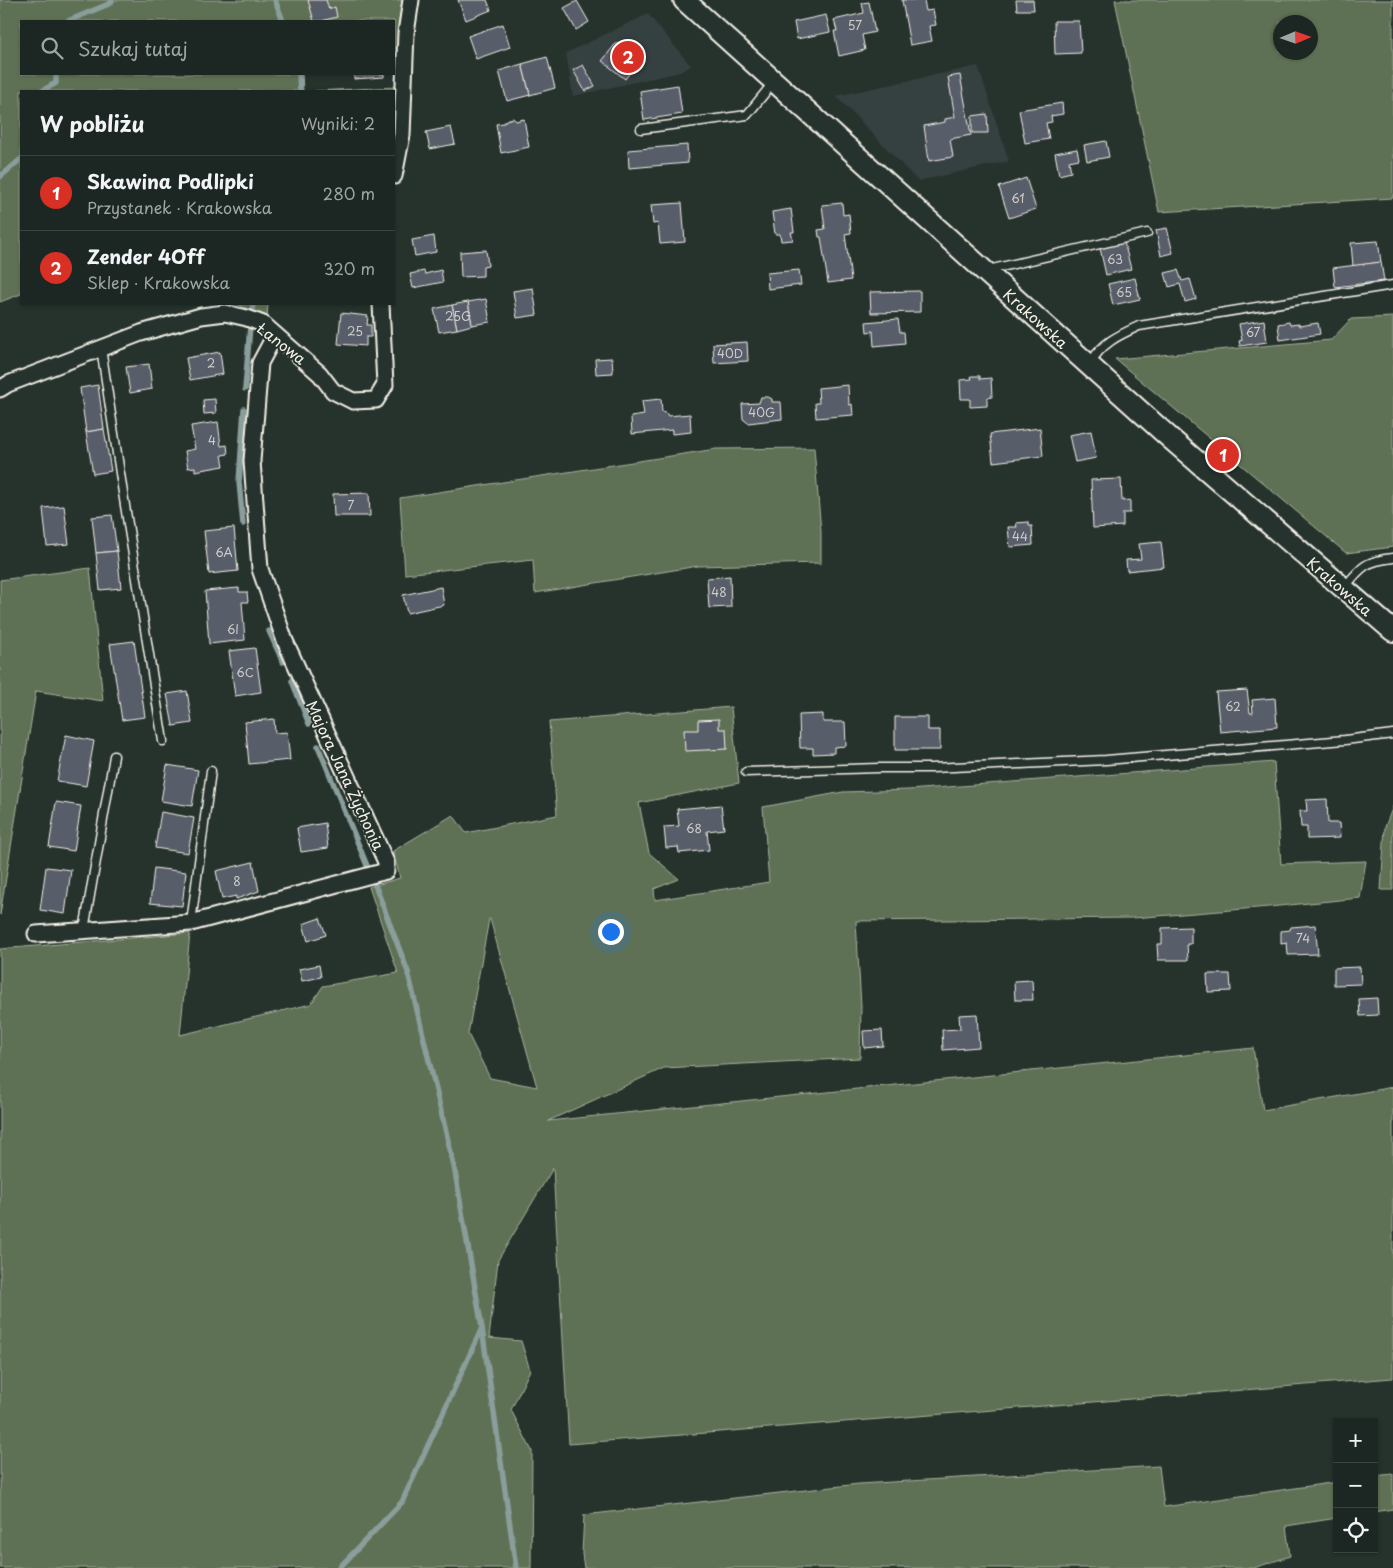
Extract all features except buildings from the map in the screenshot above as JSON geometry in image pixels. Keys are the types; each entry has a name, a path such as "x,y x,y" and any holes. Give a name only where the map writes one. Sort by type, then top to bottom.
{"main road":[{"name":"Krakowska","path":"684,0 1089,366 1393,631"}],"street":[{"path":"395,171 402,135 406,33 410,0"},
{"name":"Łanowa","path":"0,389 8,384 141,333 201,316 225,313 263,324 320,374 333,391 354,401 376,400 385,385 381,305"},
{"name":"Majora Jana Żychonia","path":"36,934 191,923 386,871 386,862 285,640 260,570 252,461 260,363 275,334"}],"lane":[{"path":"641,129 747,115 774,81"},
{"path":"984,271 1147,234"},
{"path":"1089,366 1096,353 1108,342 1122,333 1140,326 1393,285"},
{"path":"102,348 124,502 163,741"},
{"path":"1343,589 1358,571 1367,564 1377,560 1393,558"},
{"path":"746,772 932,768 1106,760 1345,740 1393,734"},
{"path":"84,930 114,756"},
{"path":"191,923 211,771"}],"shaded area":[{"path":"648,14 691,66 680,72 573,96 566,53"},
{"path":"978,66 1009,161 918,181 836,96"}],"green space":[{"path":"0,0 405,0 396,56 395,20 20,20 20,75 302,75 303,90 20,90 20,294 0,302"},
{"path":"1115,0 1393,0 1393,198 1159,212"},
{"path":"395,87 395,90 335,90"},
{"path":"239,305 268,305 267,318"},
{"path":"1393,317 1393,547 1346,553 1115,359 1331,340 1351,319"},
{"path":"814,448 821,532 821,563 698,566 535,593 533,560 405,574 400,498 716,449"},
{"path":"90,568 103,701 36,691 0,915 0,580"},
{"path":"731,707 739,783 639,803 649,853 679,879 654,889 655,900 769,882 763,807 843,792 908,790 1274,762 1281,864 1366,861 1360,898 1133,918 856,921 861,1006 860,1058 664,1068 548,1121 1253,1048 1263,1110 1393,1087 1393,1378 569,1444 553,1168 498,1260 489,1338 521,1341 530,1370 511,1410 532,1451 531,1568 0,1568 0,949 190,933 180,1035 311,1004 323,986 398,973 369,887 400,878 393,851 453,815 466,833 557,815 549,722","holes":["490,919 537,1087 490,1078 468,1034"]},
{"path":"1393,806 1393,890 1381,890 1385,827"},
{"path":"1159,1466 1164,1507 1333,1483 1333,1519 1286,1526 1290,1556 1254,1568 584,1568 582,1554 584,1515 859,1484"},
{"path":"1393,1474 1393,1509 1378,1511 1378,1476"}],"waterway":[{"path":"70,20 111,3 112,0"},
{"path":"275,0 283,20"},
{"path":"44,90 56,83 56,75"},
{"path":"299,75 300,90"},
{"path":"0,177 20,160"},
{"path":"252,312 253,305"},
{"path":"245,389 250,326"},
{"path":"243,524 239,482 244,409"},
{"path":"269,631 283,662"},
{"path":"292,681 309,724"},
{"path":"318,746 368,868"},
{"path":"375,885 408,972 454,1166 482,1328 516,1568"},
{"path":"339,1568 402,1502 482,1328"}],"place":[{"name":"Zender 4Off","path":"628,57"},
{"name":"Skawina Podlipki","path":"1223,455"}]}
